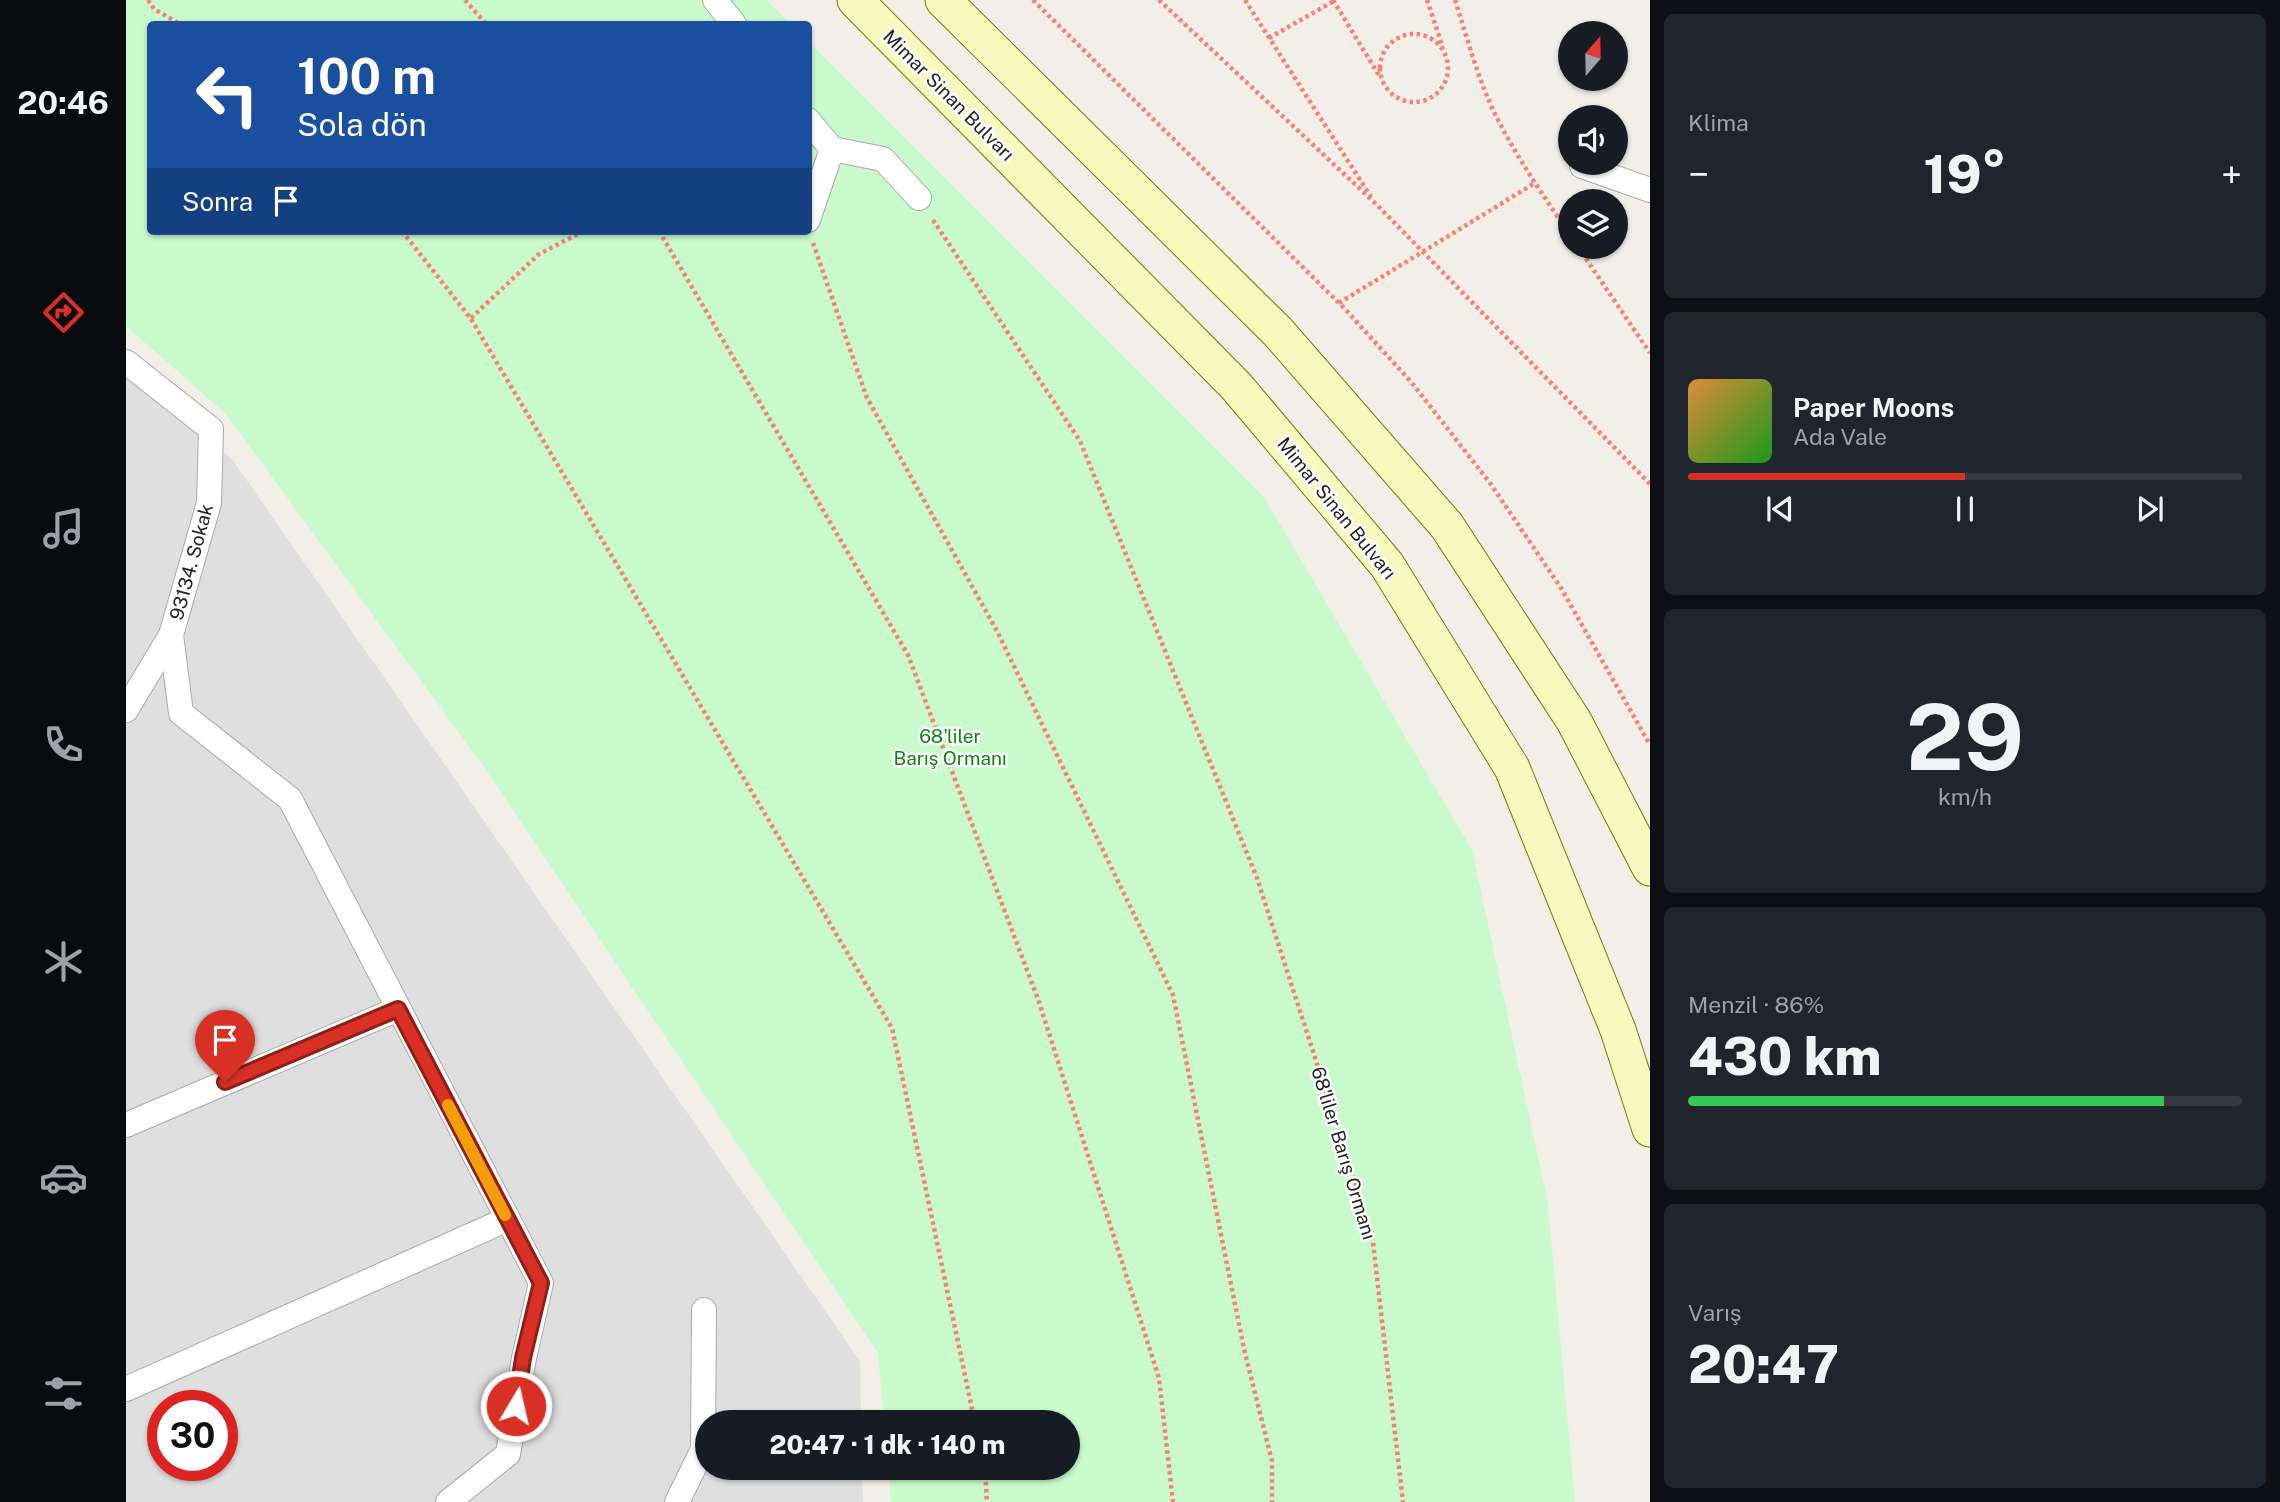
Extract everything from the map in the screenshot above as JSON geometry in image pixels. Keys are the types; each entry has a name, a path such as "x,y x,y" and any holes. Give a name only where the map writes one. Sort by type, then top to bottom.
{"main road":[{"name":"Mimar Sinan Bulvarı","path":"855,0 1236,386 1387,565 1512,768 1618,1030 1645,1113"},
{"path":"943,0 1278,332 1447,526 1574,721 1650,868"},
{"path":"1645,1113 1643,1078 1650,1064"}],"street":[{"path":"715,0 732,21"},
{"path":"812,125 832,149 883,159 919,198"},
{"path":"812,227 832,149"},
{"path":"1608,175 1650,190"},
{"name":"93134. Sokak","path":"126,362 211,429 209,503 171,635"},
{"path":"126,710 136,669 171,635"},
{"path":"171,635 181,713 290,799 541,1283 523,1358 508,1454 449,1502"},
{"path":"126,1125 398,1009"},
{"path":"126,1389 508,1219"},
{"path":"677,1502 703,1449 704,1310"}],"path":[{"path":"148,0 154,9 175,21"},
{"path":"465,0 483,21"},
{"path":"1033,0 1339,303 1412,383 1490,483 1561,588 1650,745"},
{"path":"1159,0 1376,204 1650,484"},
{"path":"1245,0 1376,204"},
{"path":"1269,38 1334,1 1387,90 1405,102 1417,103 1438,94 1449,74 1449,63 1427,0"},
{"path":"1455,0 1494,112 1558,217"},
{"path":"1381,79 1381,57 1395,39 1417,34 1438,43 1445,52"},
{"path":"1339,303 1535,183"},
{"name":"68'liler Barış Ormanı","path":"919,198 1080,441 1257,878 1372,1234 1403,1502"},
{"path":"812,234 867,398 996,631 1173,995 1244,1349 1272,1461 1272,1502"},
{"path":"405,235 471,318 892,1028 972,1410"},
{"path":"471,318 539,254 576,235"},
{"path":"661,235 908,654 1039,1002 1160,1378 1173,1502"},
{"path":"1586,259 1650,353"},
{"path":"986,1480 987,1502"}],"shaded area":[{"path":"126,376 232,459 860,1361 861,1410 695,1410 695,1480 862,1480 863,1502 126,1502"}],"green space":[{"name":"68'liler Barış Ormanı","path":"126,0 766,0 788,21 147,21 147,235 812,235 812,45 1264,497 1472,850 1548,1203 1575,1502 891,1502 889,1480 1080,1480 1080,1410 883,1410 878,1353 484,767 226,414 126,326"}],"slow traffic":[{"path":"448,1105 505,1215"}],"route":[{"path":"225,1082 398,1009 541,1283 523,1358 516,1406"}]}
